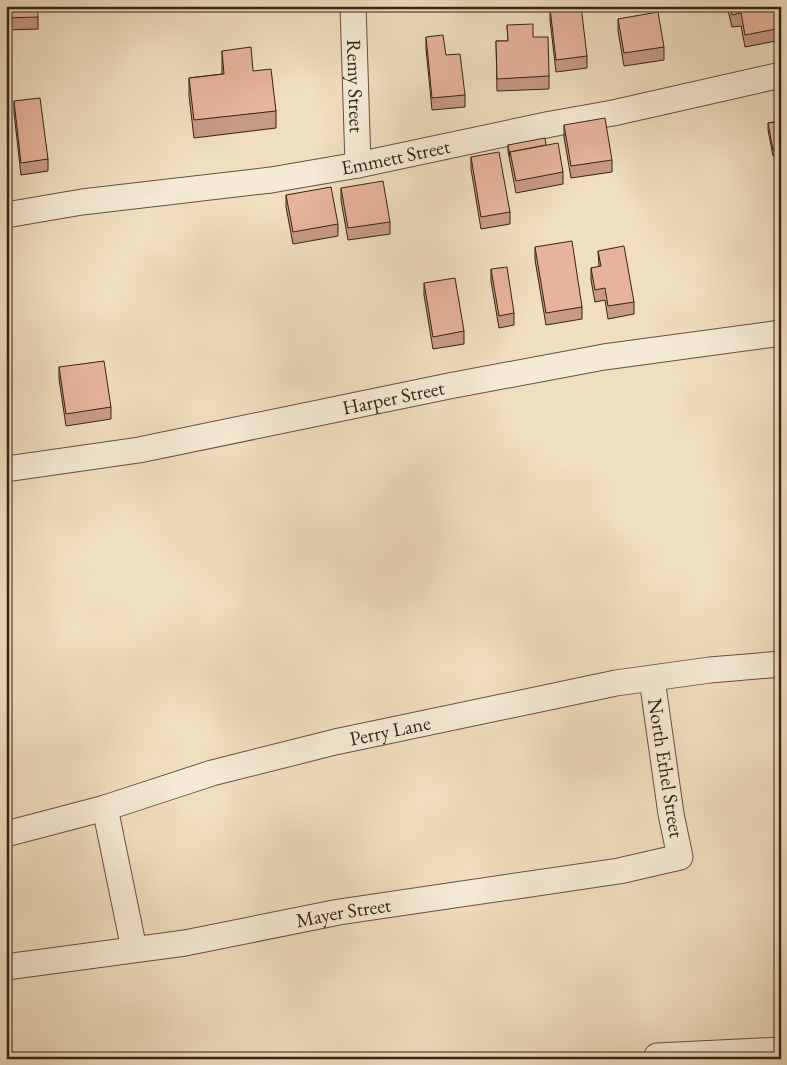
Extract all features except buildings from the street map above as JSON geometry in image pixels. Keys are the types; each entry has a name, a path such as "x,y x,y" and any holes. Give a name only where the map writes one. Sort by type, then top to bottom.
{"street":[{"name":"Remy Street","path":"353,6 358,165"},
{"name":"Emmett Street","path":"6,215 82,202 271,180 358,165 551,124 613,113 781,75"},
{"name":"Harper Street","path":"6,470 139,450 449,386 604,357 781,333"},
{"name":"Perry Lane","path":"6,834 36,824 105,808 212,773 326,744 616,683 710,670 781,664"},
{"name":"North Ethel Street","path":"652,679 671,814 680,857"},
{"path":"105,808 134,949"},
{"name":"Mayer Street","path":"6,967 134,949 185,944 339,912 402,905 619,871 680,857"},
{"path":"657,1056 781,1050"}]}
